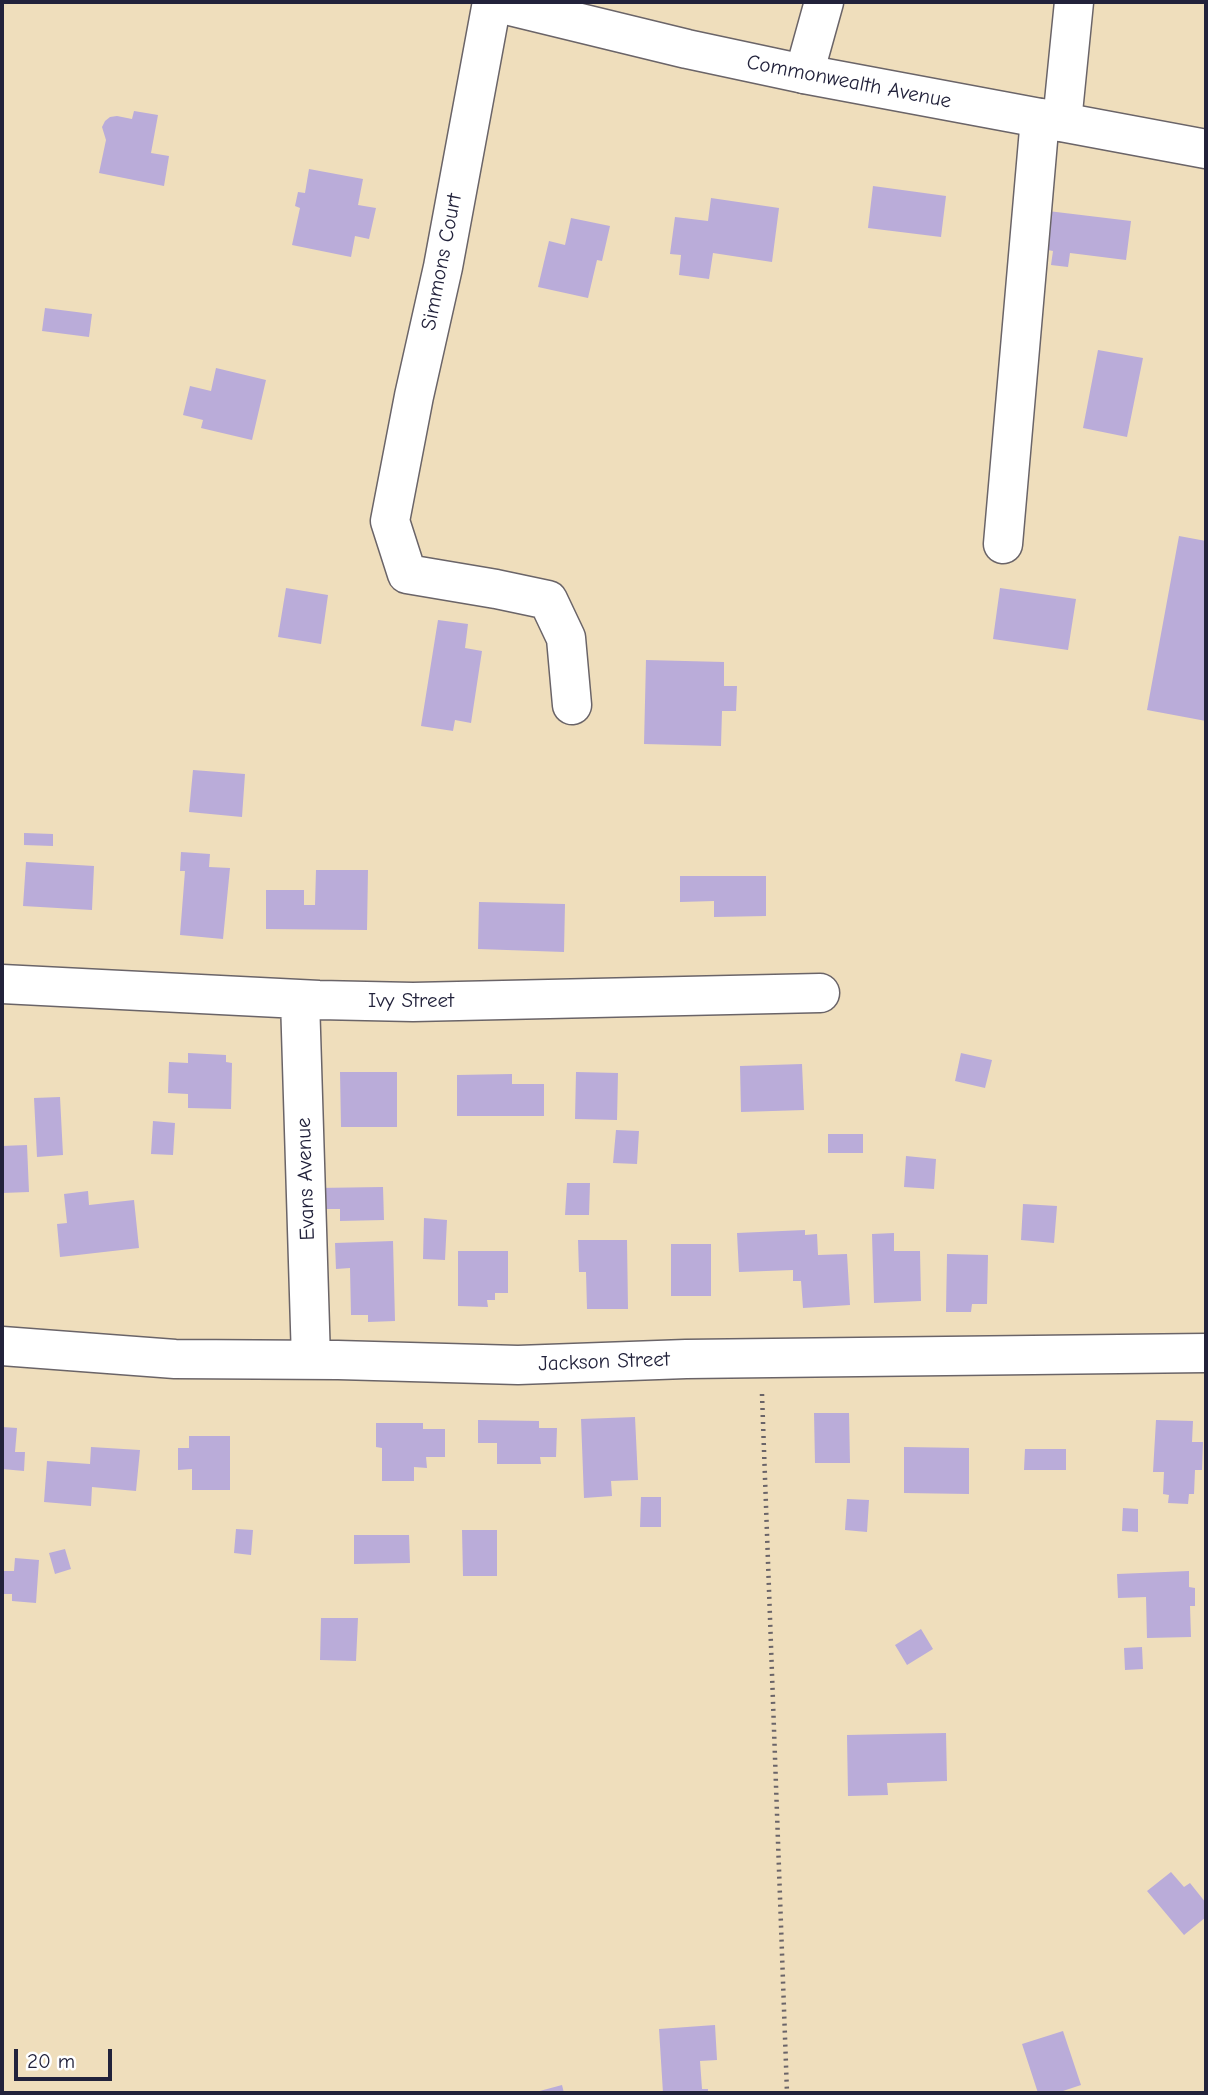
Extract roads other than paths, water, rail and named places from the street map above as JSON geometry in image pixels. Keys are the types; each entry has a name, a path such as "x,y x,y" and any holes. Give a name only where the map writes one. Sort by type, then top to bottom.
{"street":[{"path":"804,74 824,2"},
{"path":"1003,544 1051,120 1074,2"},
{"name":"Commonwealth Avenue","path":"500,3 804,74 1206,149"},
{"name":"Simmons Court","path":"500,3 414,396 390,521 407,574 548,600 566,638 572,705"},
{"name":"Ivy Street","path":"2,984 414,1002 820,993"},
{"name":"Evans Avenue","path":"300,999 311,1360"},
{"name":"Jackson Street","path":"2,1346 175,1359 519,1365 761,1358 1206,1353"}]}
